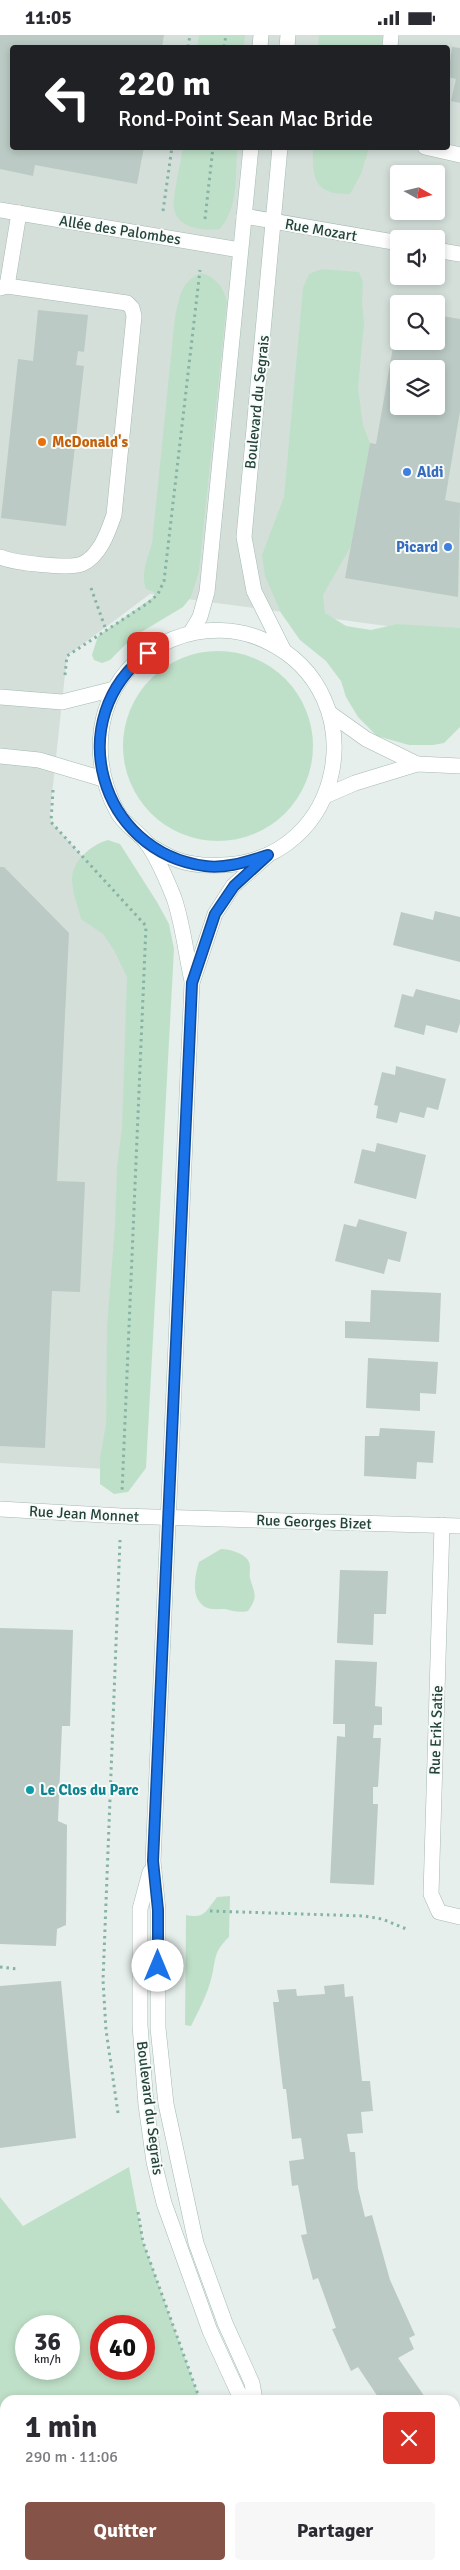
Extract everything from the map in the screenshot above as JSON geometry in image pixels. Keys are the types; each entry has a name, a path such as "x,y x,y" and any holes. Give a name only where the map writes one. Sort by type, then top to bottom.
{"street":[{"name":"Boulevard du Segrais","path":"191,632 200,617 208,592 240,249 252,150"},
{"name":"Boulevard du Segrais","path":"280,150 275,222 244,537 254,591 283,649"},
{"path":"438,150 460,155"},
{"name":"Allée des Palombes","path":"0,210 240,249"},
{"path":"0,557 46,565 82,564 98,551 107,536 114,515 134,316 132,308 127,303 4,287 19,213"},
{"name":"Rue Mozart","path":"244,216 390,241"},
{"path":"445,252 460,254"},
{"path":"224,629 255,635 283,649 312,677 331,714 335,742 333,769 325,796 311,820 291,840 268,855 238,865 206,866 175,859 147,844 119,815 103,779 99,748 102,718 114,689 134,663 161,643 191,632 224,629"},
{"path":"0,697 62,702 114,689"},
{"path":"331,714 366,739 417,764"},
{"path":"0,756 39,760 103,779"},
{"path":"325,796 356,783 417,764 460,766"},
{"name":"Boulevard du Segrais","path":"147,844 174,900 192,983 153,1861 158,1910 158,2027 166,2104 196,2243 225,2323 252,2383 254,2395"},
{"name":"Boulevard du Segrais","path":"192,983 215,914 234,886 268,855"},
{"name":"Rue Jean Monnet","path":"0,1509 167,1517"},
{"name":"Rue Georges Bizet","path":"167,1517 460,1526"},
{"name":"Rue Erik Satie","path":"442,1525 431,1894 439,1912 460,1917"},
{"name":"Boulevard du Segrais","path":"153,1861 140,1909 139,1985 145,2095 154,2162 164,2203 210,2331 241,2395"}],"path":[{"path":"161,237 163,205 172,150"},
{"path":"62,702 67,656 148,603 158,594 164,581 213,150"},
{"path":"95,597 106,630"},
{"path":"56,765 50,813 51,822 146,926 122,1496"},
{"path":"210,1911 364,1916 382,1919 409,1930"},
{"path":"0,1967 17,1969"}],"shaded area":[{"path":"0,35 460,35 460,636 150,594 67,656 50,813 51,822 146,926 122,1470 0,1463"}],"green space":[{"path":"199,35 245,35 244,45 197,45"},
{"path":"319,35 382,35 381,45 318,45"},
{"path":"183,150 237,150 233,201 226,221 220,229 200,229 186,225 181,221 174,209"},
{"path":"313,150 368,150 361,174 350,194 338,194 322,188 318,183 313,168"},
{"path":"321,269 359,272 363,282 362,303 364,323 358,388 363,425 370,443 351,546 323,595 325,613 346,626 371,630 397,624 460,628 460,727 444,743 409,745 377,736 358,717 346,697 341,681 326,661 300,640 281,613 265,576 262,555 284,497 303,288 309,274"},
{"path":"201,273 211,277 218,283 227,301 199,571 191,597 183,607 133,637 110,660 102,663 94,660 92,655 98,636 155,596 154,592 146,589 144,572 152,543 175,317 182,291 189,281"},
{"path":"218,651 245,655 271,667 285,679 297,693 309,719 313,746 309,773 297,799 285,813 271,825 245,837 218,841 191,837 165,825 151,813 139,799 127,773 123,746 127,719 139,693 151,679 165,667 191,655"},
{"path":"108,840 120,844 157,902 169,924 174,949 146,1468 128,1492 114,1494 100,1484 100,1458 106,1424 107,1326 115,1225 117,1167 122,1127 127,977 114,950 103,934 81,919 72,884 73,872 79,860 90,849"},
{"path":"221,1549 240,1554 249,1562 250,1578 255,1598 248,1611 209,1609 200,1603 197,1598 195,1580 199,1562"},
{"path":"230,1896 229,1937 219,1948 208,1988 191,2026 185,2025 186,1915 201,1915 217,1897"},
{"path":"129,2167 143,2242 198,2395 0,2395 0,2197 23,2226"}],"building":[{"path":"0,35 164,35 162,45 10,45 10,150 143,150 137,184 35,165 33,176 0,169"},
{"path":"452,47 460,48 460,103 451,101 456,79 450,78"},
{"name":"McDonald's","path":"38,310 88,315 84,352 78,351 76,365 84,366 66,526 1,518 18,359 33,361"},
{"name":"Aldi","path":"445,316 460,319 460,411 445,500 460,503 458,597 345,578 370,443 376,444 390,364 390,415 445,415 445,360 391,360 393,350 445,350"},
{"path":"0,867 4,867 69,933 57,1181 85,1182 80,1292 52,1291 45,1448 0,1446"},
{"path":"435,911 460,917 460,962 393,945 401,912 433,920"},
{"path":"416,989 460,1000 460,1023 457,1033 426,1025 424,1035 394,1027 402,994 413,997"},
{"path":"396,1066 446,1079 438,1110 427,1107 424,1118 400,1112 397,1123 376,1118 378,1106 374,1105 382,1072 395,1075"},
{"path":"377,1143 426,1155 416,1199 354,1183 362,1149 375,1152"},
{"path":"359,1219 407,1232 400,1262 388,1259 384,1274 335,1261 344,1224 356,1227"},
{"path":"371,1290 441,1293 439,1342 345,1338 345,1321 370,1322"},
{"path":"368,1358 438,1362 436,1394 420,1393 420,1411 366,1408"},
{"path":"380,1428 435,1431 433,1463 417,1462 416,1479 364,1476 365,1436 379,1436"},
{"path":"340,1570 388,1571 386,1614 374,1614 373,1645 337,1643"},
{"name":"Le Clos du Parc","path":"0,1628 73,1630 70,1726 62,1726 58,1821 67,1825 66,1925 57,1929 56,1946 0,1944"},
{"path":"335,1660 377,1662 375,1706 382,1707 382,1725 374,1725 373,1738 381,1738 378,1787 373,1787 373,1804 378,1804 374,1885 330,1883 337,1736 345,1737 345,1724 333,1724"},
{"path":"61,1981 76,2138 0,2148 0,1986"},
{"path":"344,1984 345,1997 353,1996 362,2081 370,2081 373,2111 361,2112 363,2133 347,2134 350,2152 355,2152 358,2188 365,2217 372,2215 390,2280 415,2335 409,2338 414,2349 398,2358 424,2395 377,2395 358,2367 351,2371 332,2329 336,2328 318,2278 313,2280 301,2235 307,2234 298,2185 292,2186 289,2161 304,2159 301,2138 292,2139 286,2089 283,2089 273,2002 279,2002 277,1990 296,1989 297,1996 325,1994 324,1986"}],"place":[{"name":"McDonald's","path":"42,442"},
{"name":"Aldi","path":"407,472"},
{"name":"Picard","path":"448,547"},
{"name":"Le Clos du Parc","path":"30,1790"}],"route":[{"path":"148,653 134,663 114,689 102,718 99,748 103,779 119,815 147,844 175,859 206,866 238,865 268,855 234,886 215,914 192,983 153,1861 158,1910 158,1966"}]}
